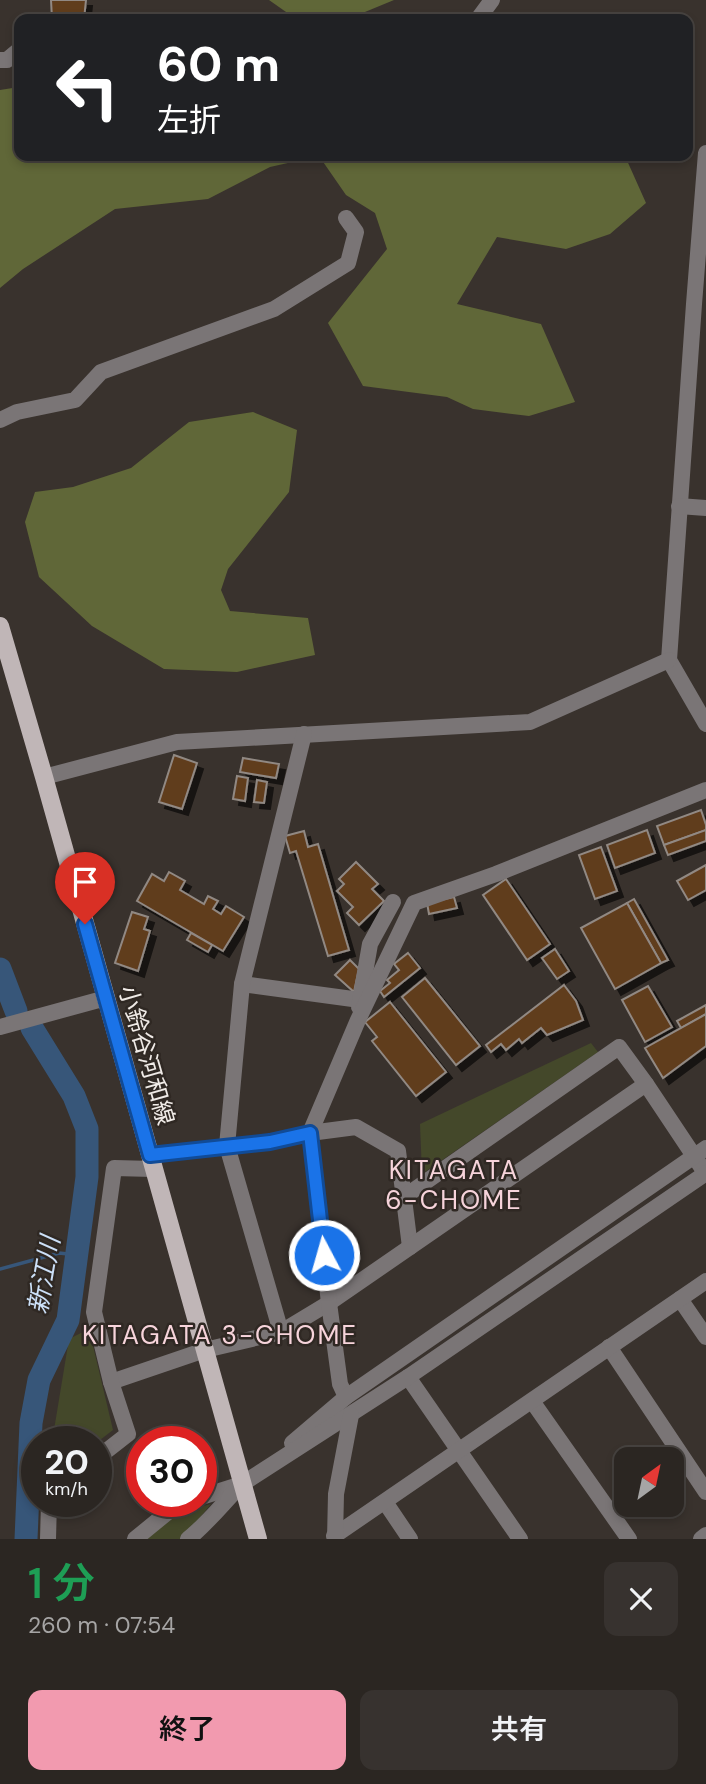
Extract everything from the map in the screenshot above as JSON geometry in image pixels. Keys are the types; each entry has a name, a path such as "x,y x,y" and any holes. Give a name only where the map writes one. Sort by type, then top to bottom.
{"main road":[{"name":"小鈴谷河和線","path":"0,626 258,1539"}],"street":[{"path":"706,153 700,304 679,506 669,660 706,723"},
{"path":"0,420 17,412 75,400 102,372 274,309 348,263 356,232 346,218"},
{"path":"679,506 706,509"},
{"path":"44,777 177,742 530,722 669,660"},
{"path":"281,1332 227,1146 242,984 304,734"},
{"path":"346,1397 340,1384 310,1133 358,1020 414,903 495,874 706,790"},
{"path":"358,1020 370,944 393,902"},
{"path":"242,984 360,1000"},
{"path":"0,1027 106,998"},
{"path":"217,1492 242,1484 351,1415 706,1173 701,1152 619,1047 404,1197"},
{"path":"111,1382 205,1350 281,1332 329,1303 646,1084"},
{"path":"112,1446 128,1434 111,1382 94,1312 114,1168 227,1146 270,1142 356,1127 398,1151 410,1247"},
{"path":"188,1539 242,1484 346,1397 701,1152"},
{"path":"334,1538 706,1281"},
{"path":"680,1299 706,1337"},
{"path":"609,1348 706,1492"},
{"path":"408,1377 520,1539"},
{"path":"532,1401 629,1539"},
{"path":"334,1538 336,1494 351,1415"},
{"path":"385,1502 410,1539"},
{"path":"48,1539 49,1517"},
{"path":"135,1539 162,1517"},
{"path":"701,1539 706,1535"}],"green space":[{"path":"269,0 394,0 360,14 289,14"},
{"path":"14,88 14,161 297,161 270,167 208,199 115,209 23,269 0,288 0,90"},
{"path":"322,161 627,161 646,203 610,234 566,249 497,237 457,304 541,324 575,402 529,416 473,409 447,397 363,386 328,323 387,249 375,213 346,195"},
{"path":"253,412 297,430 289,492 228,569 221,590 230,611 308,618 315,655 237,672 164,669 92,626 39,577 25,522 35,492 73,487 131,468 189,422"},
{"path":"591,1043 598,1052 422,1174 420,1124"},
{"path":"89,1329 113,1430 112,1431 112,1426 55,1426 69,1339"},
{"path":"174,1517 200,1517 180,1539 147,1539"}],"building":[{"path":"51,0 86,0 85,14 52,14"},
{"path":"174,755 197,763 182,809 159,802"},
{"path":"243,758 279,764 276,778 240,772"},
{"path":"237,776 248,778 245,801 233,799"},
{"path":"257,780 267,782 264,803 254,802"},
{"path":"701,810 706,830 664,845 657,826"},
{"path":"647,830 655,853 615,868 607,845"},
{"path":"706,830 706,841 668,855 664,845"},
{"path":"304,831 308,847 318,844 349,950 328,956 296,851 290,853 285,836"},
{"path":"601,847 617,891 595,899 579,855"},
{"path":"356,862 378,884 372,889 384,901 359,925 347,913 353,907 337,891 344,884 339,879"},
{"path":"706,865 706,890 688,900 677,881"},
{"path":"169,872 185,881 180,890 204,904 208,896 218,901 213,909 221,914 226,906 244,917 223,951 137,901 152,874 164,881"},
{"path":"506,879 550,944 527,960 483,895"},
{"path":"454,897 457,908 429,914 427,903"},
{"path":"634,899 668,960 661,963 627,903"},
{"path":"627,903 661,963 615,989 581,928"},
{"path":"132,912 148,917 144,929 150,931 138,971 115,963"},
{"path":"191,933 212,945 208,952 187,940"},
{"path":"555,949 569,971 557,979 542,958"},
{"path":"408,953 420,968 384,997 380,991 390,983 387,980 399,970 394,964"},
{"path":"350,960 359,969 354,992 335,975"},
{"path":"425,978 480,1046 456,1065 402,997"},
{"path":"564,985 576,1001 583,1020 547,1035 541,1028 522,1043 519,1039 506,1050 501,1044 491,1052 486,1045"},
{"path":"648,986 672,1027 645,1042 622,1000"},
{"path":"390,1002 446,1072 416,1096 372,1041 377,1037 365,1022"},
{"path":"706,1005 706,1014 681,1028 677,1021"},
{"path":"706,1014 706,1046 663,1078 645,1048"}],"waterway":[{"name":"新江川","path":"0,969 16,1011"},
{"name":"新江川","path":"26,1539 31,1423 39,1380 68,1320 87,1177 87,1129 74,1096 32,1028"},
{"path":"0,1269 59,1253 77,1255"}],"district":[{"name":"KITAGATA 6-CHOME","path":"454,1185"},
{"name":"KITAGATA 3-CHOME","path":"220,1335"}],"route":[{"path":"85,924 150,1155 270,1142 310,1133 324,1255"}]}
